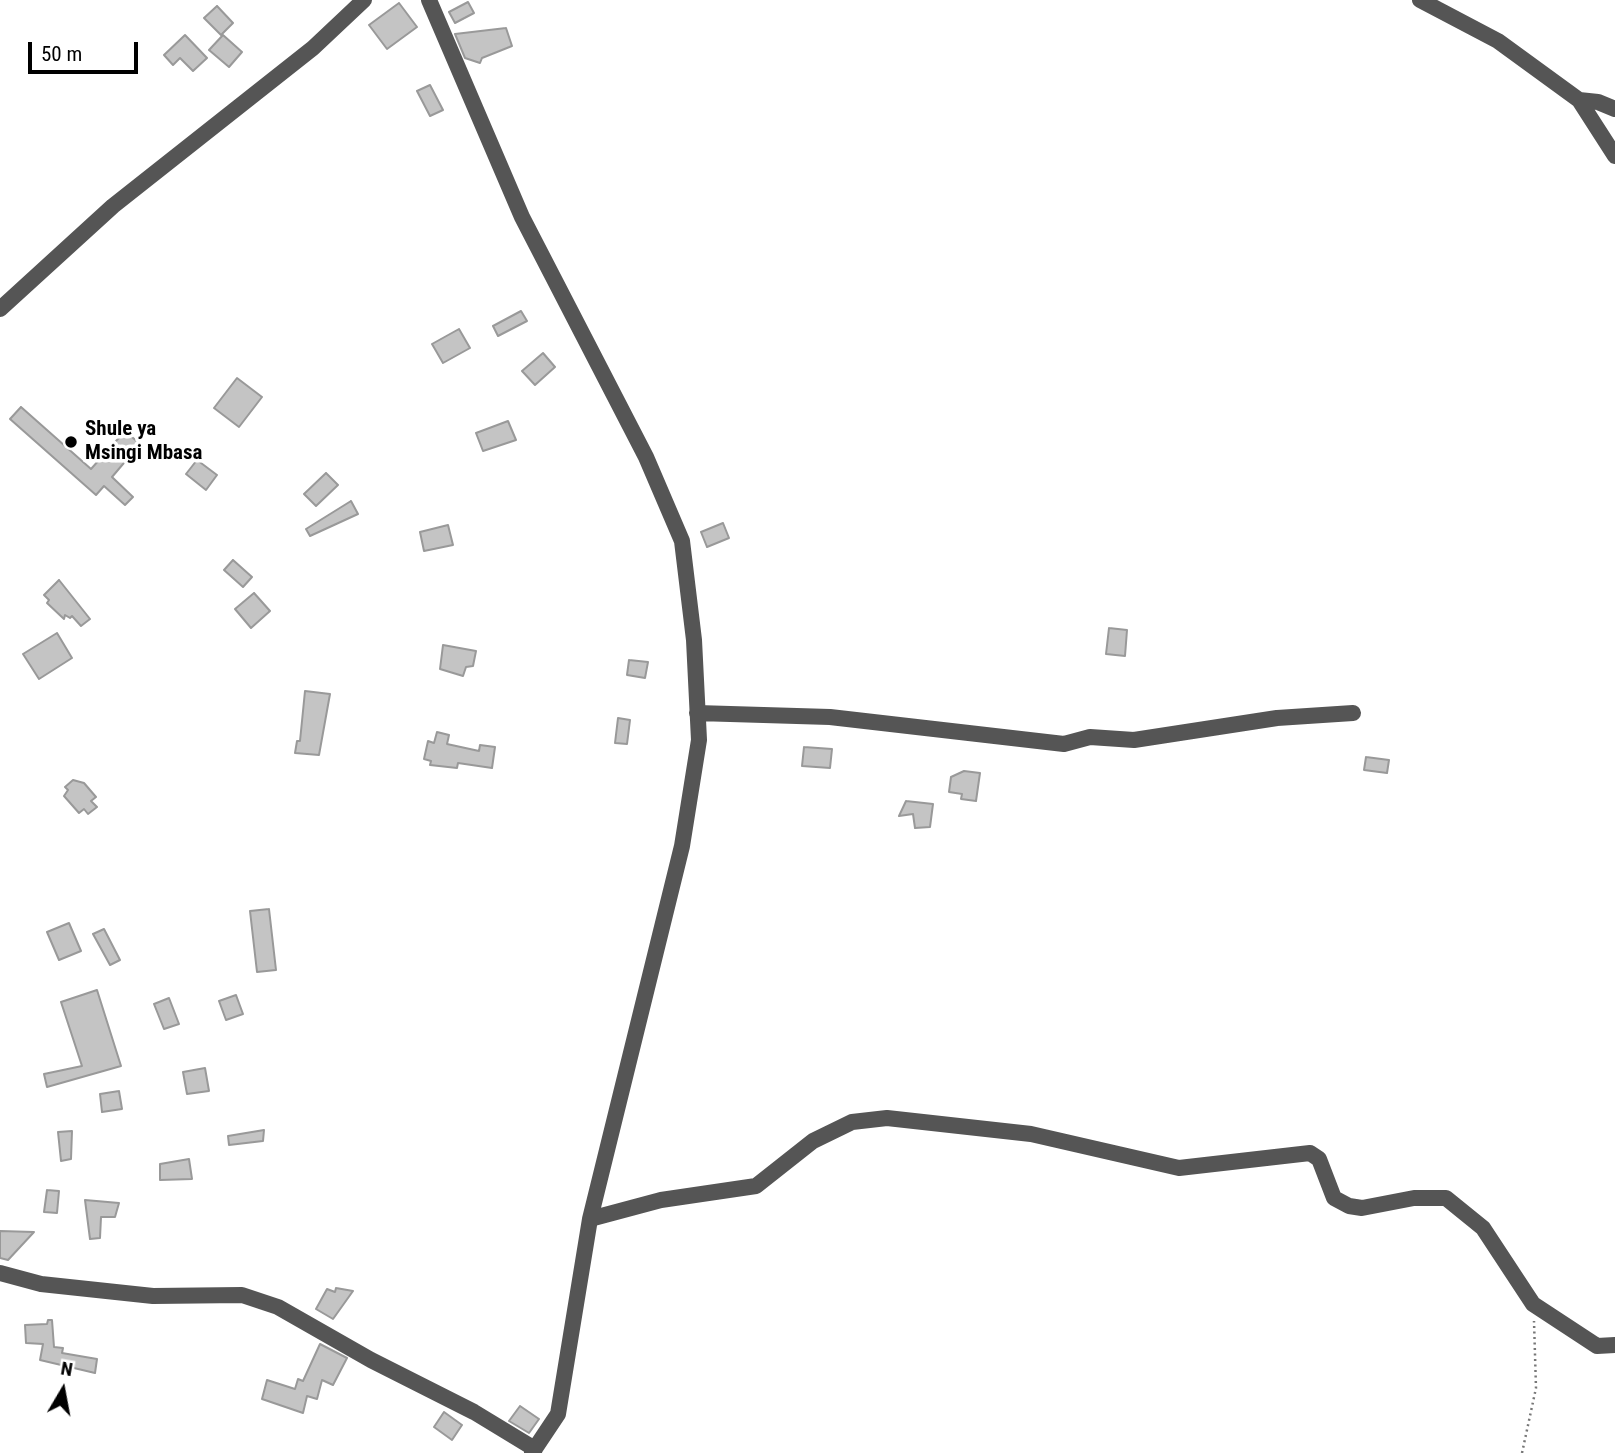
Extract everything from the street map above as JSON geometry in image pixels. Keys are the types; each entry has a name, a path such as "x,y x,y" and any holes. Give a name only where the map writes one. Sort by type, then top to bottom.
{"street":[{"path":"0,309 113,206 313,48 364,0"},
{"path":"0,1273 41,1284 153,1296 242,1295 278,1307 370,1360 474,1412 534,1451 558,1414 590,1219 682,846 699,740 694,640 682,541 646,457 522,217 429,0"},
{"path":"1420,0 1498,41 1579,100 1615,156"},
{"path":"1579,100 1598,102 1615,110"},
{"path":"697,713 830,717 1063,744 1090,737 1134,740 1277,718 1353,713"},
{"path":"590,1219 661,1200 756,1186 813,1141 852,1122 887,1118 1031,1134 1179,1168 1310,1153 1319,1159 1335,1198 1349,1206 1362,1208 1414,1198 1446,1198 1483,1228 1533,1304 1597,1346 1615,1345"}],"path":[{"path":"1522,1453 1536,1388 1533,1304"}],"building":[{"path":"468,2 474,13 455,23 449,12"},
{"path":"399,3 417,27 387,49 369,25"},
{"path":"217,6 233,23 221,35 204,18"},
{"path":"506,28 512,46 482,58 480,63 465,58 455,34"},
{"path":"185,35 207,58 193,71 180,58 173,65 164,55"},
{"path":"223,35 242,52 229,67 209,50"},
{"path":"430,85 443,110 430,116 417,91"},
{"path":"521,311 527,321 498,336 493,326"},
{"path":"459,329 470,348 443,363 432,344"},
{"path":"543,353 555,367 535,385 522,371"},
{"path":"237,378 262,397 239,427 214,408"},
{"path":"21,407 91,469 125,431 140,444 112,477 133,497 125,505 104,486 96,495 10,419"},
{"path":"508,421 516,440 483,451 476,433"},
{"path":"197,460 217,475 206,490 186,474"},
{"path":"326,473 338,485 316,506 304,494"},
{"path":"351,501 358,514 310,536 306,529"},
{"path":"723,523 729,538 707,547 701,532"},
{"path":"448,525 453,545 424,551 420,532"},
{"path":"233,560 252,577 243,587 224,570"},
{"path":"59,580 90,619 81,626 72,616 70,618 65,615 64,619 47,603 49,600 44,595"},
{"path":"254,593 270,611 251,628 235,609"},
{"path":"1109,628 1127,630 1125,656 1106,654"},
{"path":"57,633 72,658 39,679 23,654"},
{"path":"443,645 476,651 473,666 466,667 463,676 440,669"},
{"path":"629,660 648,662 645,678 627,675"},
{"path":"305,691 330,694 319,755 295,753 297,741 300,741"},
{"path":"618,718 630,720 627,744 615,743"},
{"path":"437,732 449,735 447,744 479,751 480,745 495,747 492,768 458,763 457,768 430,765 431,761 424,759 428,741 434,743"},
{"path":"804,747 832,749 830,768 802,766"},
{"path":"1366,757 1389,760 1387,773 1364,770"},
{"path":"964,771 980,773 976,801 961,799 962,794 949,792 951,777"},
{"path":"73,780 84,783 96,797 91,801 97,807 88,814 84,809 79,813 64,796 68,790 65,787"},
{"path":"906,801 933,804 930,827 915,828 913,814 899,816"},
{"path":"269,909 276,970 257,972 250,911"},
{"path":"69,923 81,951 59,960 47,932"},
{"path":"104,929 120,960 110,965 93,934"},
{"path":"97,990 121,1066 47,1087 44,1074 82,1066 61,1002"},
{"path":"236,995 243,1014 226,1020 219,1001"},
{"path":"169,998 179,1024 164,1029 154,1004"},
{"path":"205,1068 209,1091 187,1094 183,1072"},
{"path":"119,1091 122,1109 102,1112 100,1094"},
{"path":"264,1130 263,1141 229,1145 228,1136"},
{"path":"72,1131 71,1159 61,1161 58,1132"},
{"path":"189,1159 192,1179 160,1180 160,1164"},
{"path":"47,1190 59,1191 57,1213 44,1212"},
{"path":"85,1200 119,1203 115,1217 101,1217 100,1238 90,1239"},
{"path":"0,1231 34,1232 8,1260 0,1258"},
{"path":"336,1288 353,1291 333,1319 316,1309 327,1289 335,1292"},
{"path":"48,1320 52,1320 54,1347 63,1348 62,1353 97,1359 95,1373 40,1360 43,1344 26,1343 25,1325 47,1324"},
{"path":"320,1344 347,1358 333,1385 322,1380 317,1399 307,1396 303,1413 262,1399 267,1380 295,1389 298,1379 303,1381"},
{"path":"520,1406 539,1419 529,1433 509,1421"},
{"path":"444,1412 462,1425 452,1440 434,1427"}],"place":[{"name":"Shule ya Msingi Mbasa","path":"71,442"}]}
